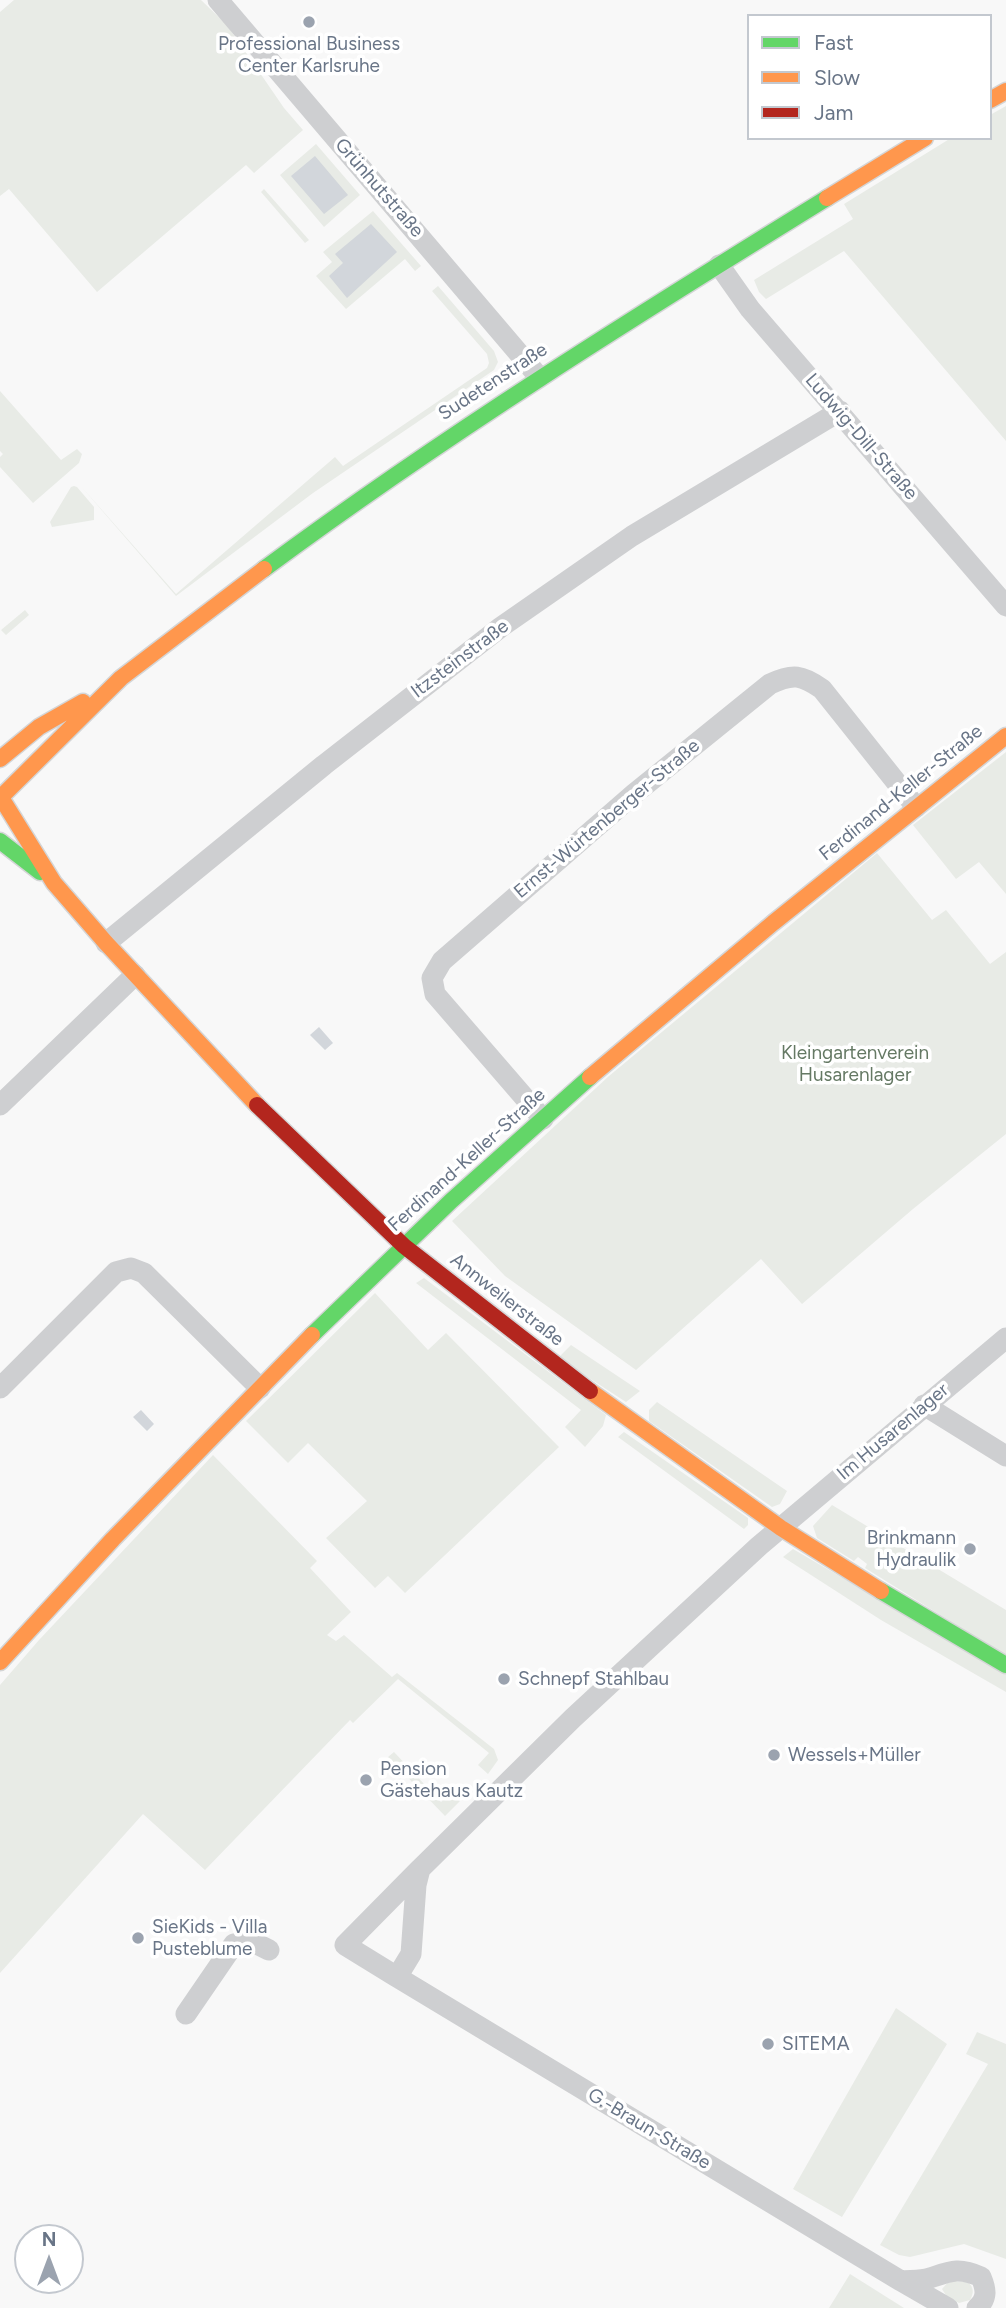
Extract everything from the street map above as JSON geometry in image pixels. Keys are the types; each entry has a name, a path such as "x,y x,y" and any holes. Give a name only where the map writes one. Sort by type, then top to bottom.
{"street":[{"name":"Grünhutstraße","path":"218,0 539,377"},
{"name":"Sudetenstraße","path":"0,797 22,772 75,725 106,692 344,509 539,377 922,140"},
{"name":"Ludwig-Dill-Straße","path":"719,265 750,309 1006,606"},
{"name":"Itzsteinstraße","path":"106,943 324,765 501,627 632,536 840,411"},
{"name":"Ernst-Würtenberger-Straße","path":"543,1119 435,994 432,978 442,961 634,794 770,684 793,676 807,678 822,689 916,807"},
{"name":"Sudetenstraße","path":"0,759 61,712 106,692"},
{"name":"Ferdinand-Keller-Straße","path":"0,1662 77,1576 260,1388 404,1246 543,1119 916,807 1006,736"},
{"name":"Annweilerstraße","path":"0,797 54,883 106,943 270,1118 404,1246 595,1395 781,1528 850,1573 1006,1665"},
{"name":"Annweilerstraße","path":"0,841 54,883"},
{"path":"0,1105 135,975"},
{"path":"0,1388 116,1272 131,1268 144,1273 260,1388"},
{"name":"Im Husarenlager","path":"781,1528 1006,1338"},
{"path":"924,1405 1006,1456"},
{"name":"G.-Braun-Straße","path":"781,1528 573,1718 345,1945 948,2308"},
{"path":"397,1977 411,1954 416,1885 420,1869"},
{"path":"186,2014 234,1944 253,1942 269,1950"},
{"path":"901,2281 928,2279 945,2271 966,2270 981,2277 986,2288 984,2300 977,2308"}],"green space":[{"path":"14,0 201,0 227,25 284,108 303,130 254,173 246,165 97,292 9,189 0,196 0,12"},
{"path":"1006,106 1006,441 844,251 766,299 759,292 754,280 853,219 844,204 948,140 992,140 992,114"},
{"path":"316,144 360,195 324,227 280,175"},
{"path":"264,189 309,240 305,243 261,192"},
{"path":"373,211 421,266 415,271 405,259 346,309 316,276 332,262 323,252"},
{"path":"438,286 494,351 498,362 494,370 313,493 176,596 79,484 176,594 335,457 343,466 487,368 487,354 432,291"},
{"path":"0,391 61,460 77,449 82,454 79,463 33,503 0,467 0,457 3,454 0,451"},
{"path":"74,486 94,507 94,520 52,527 50,522"},
{"path":"25,610 29,615 6,635 1,630"},
{"path":"1006,752 1006,894 979,862 956,879 913,825"},
{"name":"Kleingartenverein Husarenlager","path":"877,853 932,920 946,910 990,964 1006,952 1006,1134 802,1304 761,1259 636,1370 505,1276 452,1221 609,1076"},
{"path":"424,1278 606,1415 603,1426 585,1447 565,1427 581,1410 416,1283"},
{"path":"375,1293 428,1350 446,1333 559,1447 405,1593 388,1576 375,1588 326,1538 367,1501 308,1443 288,1463 246,1421"},
{"path":"571,1345 640,1391 626,1402 558,1358"},
{"path":"657,1402 787,1491 780,1504 772,1507 649,1421 649,1410"},
{"path":"624,1432 748,1518 748,1525 744,1529 618,1437"},
{"path":"213,1455 317,1561 310,1568 351,1612 327,1635 336,1641 344,1635 392,1677 397,1673 494,1749 498,1760 488,1774 478,1765 489,1753 398,1679 353,1723 350,1720 205,1870 143,1814 0,1973 0,1685"},
{"path":"832,1505 1006,1610 1006,1656 865,1568 867,1564 858,1557 854,1561 817,1538 813,1526"},
{"path":"793,1549 1006,1673 1006,1692 881,1620 783,1557"},
{"path":"394,1752 441,1802 452,1792 460,1801 445,1816 388,1757"},
{"path":"896,2008 947,2044 842,2217 793,2189"},
{"path":"977,2032 1006,2044 1006,2259 964,2244 910,2257 899,2255 880,2245 988,2064 966,2054"},
{"path":"850,2274 904,2308 829,2308"},
{"path":"949,2281 968,2282 973,2291 970,2300 959,2303 947,2297 942,2289"}],"shaded area":[{"path":"315,156 348,195 324,214 291,176"},
{"path":"371,224 397,252 347,298 329,276 343,263 335,254"},
{"path":"319,1027 333,1043 325,1050 310,1035"},
{"path":"141,1410 154,1424 147,1431 133,1417"}],"traffic: fast":[{"path":"264,569 471,424 827,198"},
{"path":"0,841 40,872"},
{"path":"312,1335 451,1201 590,1077"},
{"path":"881,1591 1006,1665"}],"traffic: slow":[{"path":"992,99 1006,91"},
{"path":"827,198 922,140"},
{"path":"0,798 121,678 264,569"},
{"path":"0,759 39,727 83,702"},
{"path":"590,1077 773,923 1006,736"},
{"path":"0,796 54,883 106,943 257,1105"},
{"path":"0,1662 113,1539 312,1335"},
{"path":"590,1391 781,1528 881,1591"}],"traffic: jam":[{"path":"257,1105 404,1246 590,1391"}],"place":[{"name":"Professional Business Center Karlsruhe","path":"309,22"},
{"name":"Brinkmann Hydraulik","path":"970,1549"},
{"name":"Schnepf Stahlbau","path":"504,1679"},
{"name":"Wessels+Müller","path":"774,1755"},
{"name":"Pension Gästehaus Kautz","path":"366,1780"},
{"name":"SieKids - Villa Pusteblume","path":"138,1938"},
{"name":"SITEMA","path":"768,2044"}]}
